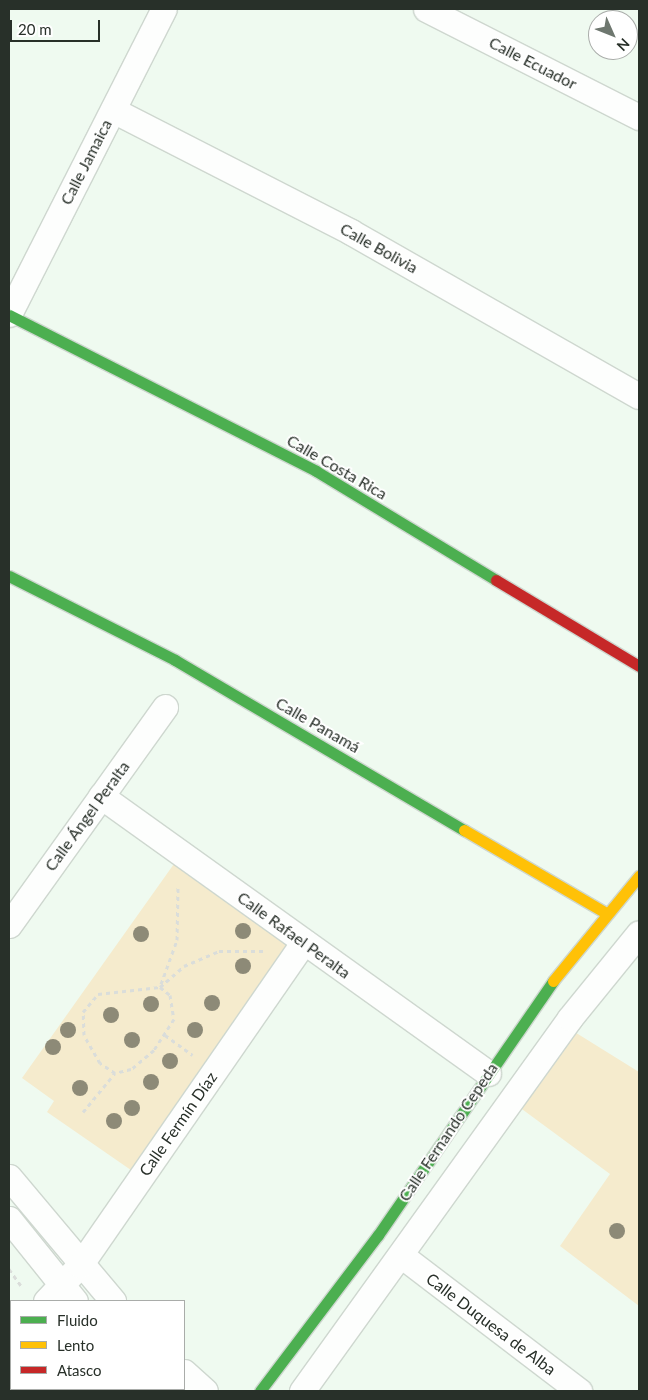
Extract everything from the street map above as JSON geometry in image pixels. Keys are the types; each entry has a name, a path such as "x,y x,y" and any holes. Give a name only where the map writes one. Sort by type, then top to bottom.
{"street":[{"name":"Calle Jamaica","path":"9,315 164,9"},
{"name":"Calle Ecuador","path":"426,9 639,117"},
{"name":"Calle Bolivia","path":"113,110 351,232 639,396"},
{"name":"Calle Costa Rica","path":"9,315 316,471 639,666"},
{"name":"Calle Panamá","path":"9,576 175,660 606,912"},
{"name":"Calle Ángel Peralta","path":"9,925 165,707"},
{"name":"Calle Rafael Peralta","path":"101,796 181,854 298,951 488,1073"},
{"name":"Calle Fernando Cepeda","path":"260,1391 378,1235 488,1073 606,912 639,876"},
{"name":"Calle Fernando Cepeda","path":"302,1391 402,1256 570,1018 639,933"},
{"name":"Calle Fermín Díaz","path":"60,1295 298,951"},
{"path":"9,1177 80,1266 112,1300"},
{"path":"9,1219 60,1295"},
{"name":"Calle Duquesa de Alba","path":"402,1256 579,1391"},
{"path":"185,1373 205,1391"}],"path":[{"path":"160,987 177,940 181,854"},
{"path":"115,1074 100,1063 84,1035 83,1012 98,994 160,987 184,966 219,951 298,951"},
{"path":"83,1112 115,1074 131,1069 154,1050 174,1019 170,995 160,987"}],"shaded area":[{"path":"181,854 304,942 141,1177 47,1112 54,1101 22,1078"},
{"path":"565,1026 639,1072 639,1306 560,1246 610,1174 511,1101"}],"traffic: fast":[{"path":"9,315 316,471 496,580"},
{"path":"9,576 175,660 464,830"},
{"path":"260,1391 378,1235 553,981"}],"traffic: slow":[{"path":"464,830 606,913"},
{"path":"553,981 639,876"}],"traffic: jam":[{"path":"496,580 639,666"}]}
